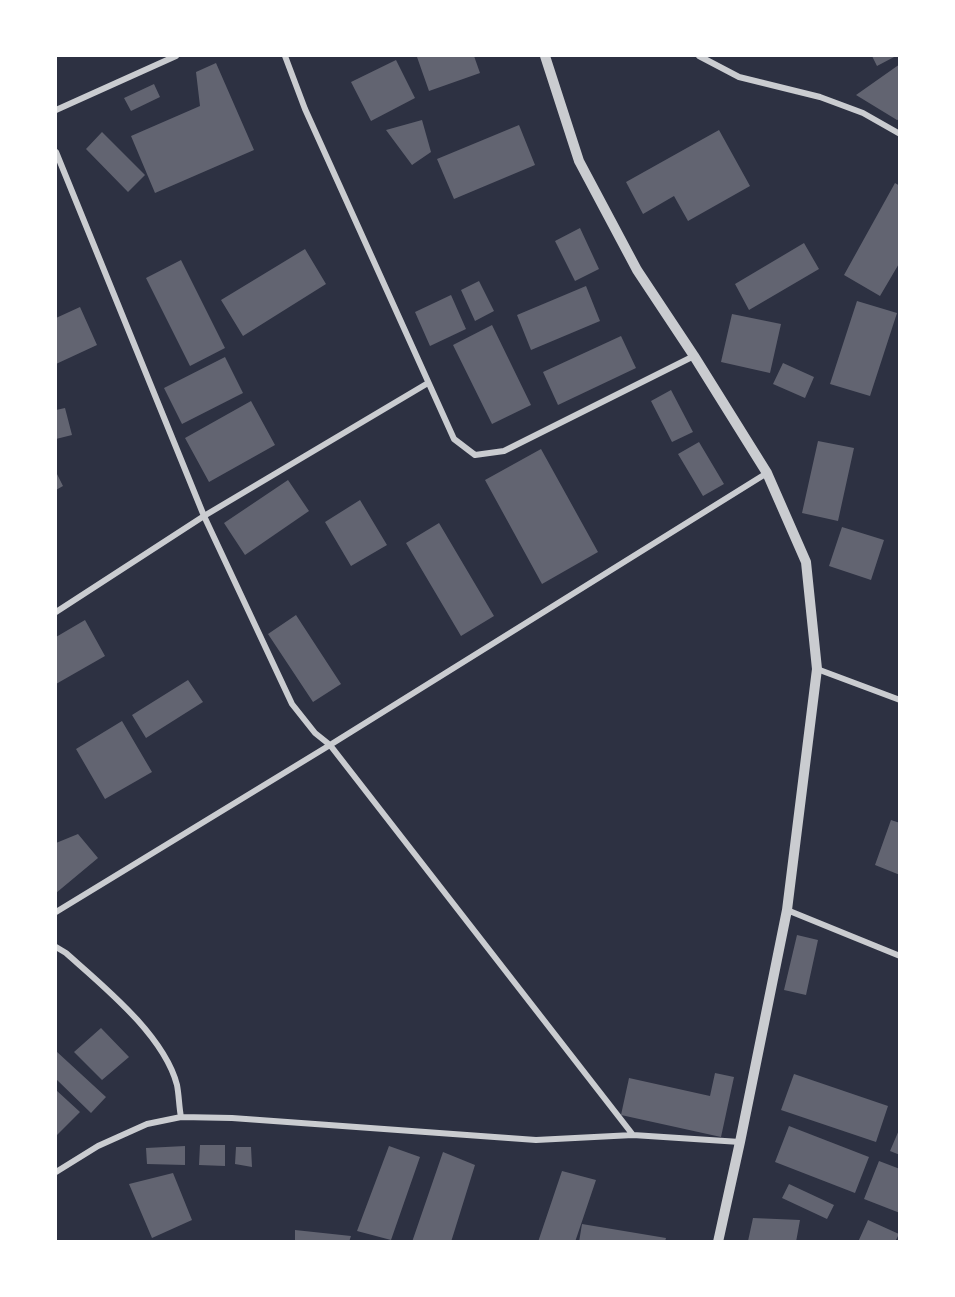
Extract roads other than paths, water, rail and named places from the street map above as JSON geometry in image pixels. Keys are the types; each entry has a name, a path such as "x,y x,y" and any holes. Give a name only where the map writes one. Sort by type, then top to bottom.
{"street":[{"path":"56,110 176,56"},
{"path":"285,56 305,109 454,439 476,454 504,451 694,356"},
{"path":"545,56 579,160 637,270 767,473 806,562 817,669 786,910 718,1242"},
{"path":"699,56 739,77 820,97 863,113 900,134"},
{"path":"56,152 204,516 292,704 315,732 330,745 633,1135"},
{"path":"56,612 204,516 428,383"},
{"path":"56,912 330,745 767,473"},
{"path":"817,669 900,700"},
{"path":"786,910 900,956"},
{"path":"56,947 66,953 128,1008 163,1054 177,1085 181,1117"},
{"path":"56,1172 98,1146 147,1124 181,1117 232,1118 536,1140 633,1135 740,1142"}]}
